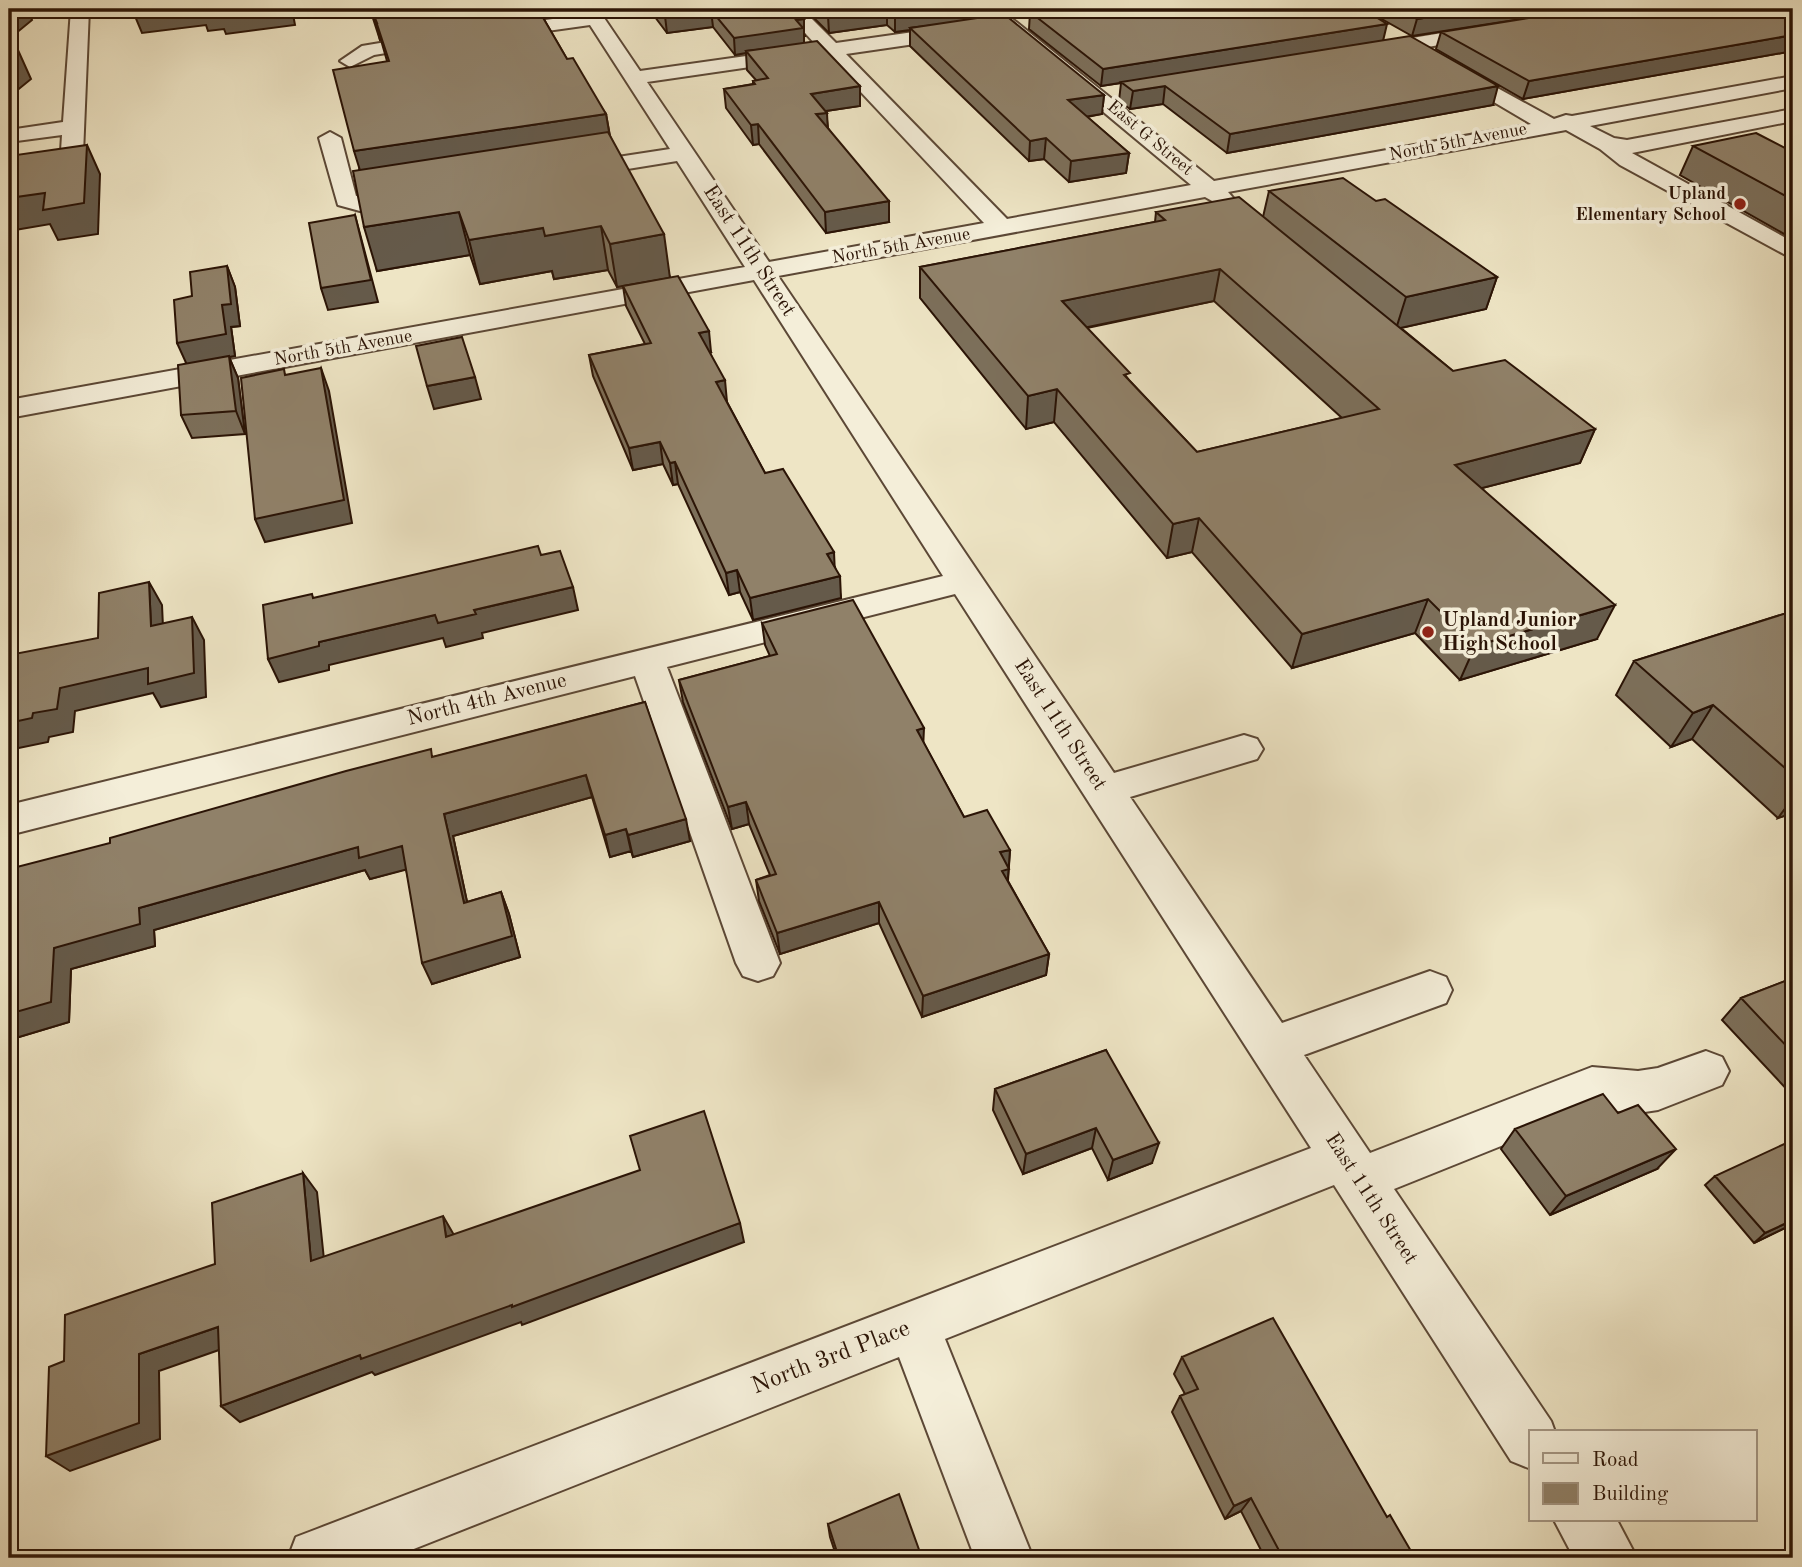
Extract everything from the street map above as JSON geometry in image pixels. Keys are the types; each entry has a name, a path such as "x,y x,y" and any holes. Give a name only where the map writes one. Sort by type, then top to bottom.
{"street":[{"path":"9,14 55,9"},
{"path":"9,166 63,159 72,154 80,9"},
{"path":"792,9 1002,228"},
{"name":"East G Street","path":"989,9 1212,189 1240,216"},
{"path":"479,34 593,14"},
{"name":"East 11th Street","path":"593,14 1529,1438"},
{"path":"634,78 1034,20"},
{"path":"1378,27 1557,123 1608,144 1628,160 1793,252"},
{"path":"1355,53 1515,28"},
{"path":"350,61 369,50 459,37"},
{"name":"North 5th Avenue","path":"9,410 1557,123 1793,82"},
{"path":"1098,95 1125,91"},
{"path":"1608,144 1627,146 1793,115"},
{"path":"9,136 73,127"},
{"path":"330,138 346,200 360,204 428,193"},
{"path":"551,174 684,153"},
{"name":"North 4th Avenue","path":"9,820 965,581"},
{"path":"647,660 758,963"},
{"path":"1103,791 1244,750"},
{"path":"1272,1048 1430,989"},
{"name":"North 3rd Place","path":"317,1558 914,1326 1352,1169 1592,1088 1638,1092 1658,1089 1706,1071"},
{"path":"914,1326 1004,1558"},
{"path":"1584,1522 1608,1558"}],"building":[{"path":"371,9 445,9 375,18 376,23"},
{"path":"445,9 538,9 567,59 573,58 606,114 354,151 333,70 389,61 375,18"},
{"path":"659,9 795,9 804,19 796,20 803,28 734,38 711,10 665,16"},
{"path":"821,9 882,9 828,16"},
{"path":"888,9 941,9 895,15"},
{"path":"1052,9 1363,9 1387,24 1103,69 1030,12"},
{"path":"1398,9 1485,9 1417,19"},
{"path":"1586,9 1793,9 1793,35 1529,81 1441,32"},
{"path":"1004,14 1104,95 1068,100 1129,153 1071,161 1046,138 1030,141 910,28"},
{"path":"1410,36 1498,86 1230,134 1165,86 1133,91 1121,82"},
{"path":"817,41 860,86 811,94 827,113 816,114 889,201 825,212 758,124 751,125 724,89 755,84 753,81 768,78 746,51"},
{"path":"608,132 664,234 610,244 601,226 545,236 543,228 469,240 459,212 364,227 353,171"},
{"path":"1756,133 1793,152 1793,200 1693,146"},
{"path":"87,145 84,203 43,210 45,193 9,198 9,156"},
{"path":"1343,178 1376,201 1385,199 1497,277 1406,297 1269,191"},
{"path":"1239,197 1453,371 1505,360 1595,429 1455,465 1615,605 1475,646 1428,599 1302,634 1199,518 1173,524 1057,389 1028,396 920,267 1165,220 1156,212","holes":["1220,269 1379,409 1197,452 1124,375 1130,373 1062,301"]},
{"path":"355,215 371,280 321,288 309,223"},
{"path":"227,266 231,304 222,305 226,334 177,343 174,300 192,296 190,272"},
{"path":"678,276 709,331 699,333 725,380 716,382 765,473 783,469 834,552 827,554 840,576 750,598 737,570 726,573 675,462 670,463 660,442 629,448 589,355 651,343 623,286"},
{"path":"462,337 475,377 427,386 416,346"},
{"path":"229,356 236,411 181,415 178,365"},
{"path":"321,368 344,500 255,519 241,378 284,369 285,375"},
{"path":"538,546 541,555 560,551 573,587 474,610 476,614 438,623 435,615 319,642 319,646 268,659 263,605 312,594 313,598"},
{"path":"149,582 151,626 192,617 194,673 148,684 148,668 60,688 57,709 33,713 32,718 9,723 9,655 98,638 99,593"},
{"path":"853,600 924,728 917,730 964,817 987,810 1010,850 1000,852 1009,869 1002,871 1049,954 923,996 879,902 777,933 756,880 776,874 746,802 728,807 679,680 777,654 762,623"},
{"path":"1793,611 1793,775 1713,705 1693,713 1634,661"},
{"path":"645,702 686,819 628,835 626,829 605,835 586,775 444,814 464,903 501,892 512,936 422,963 402,846 359,858 358,847 139,908 140,924 54,948 51,1002 9,1014 9,869 110,843 110,838 346,771 431,749 432,757"},
{"path":"1793,978 1793,1053 1741,998"},
{"path":"1106,1050 1159,1143 1113,1160 1096,1128 1026,1154 995,1089"},
{"path":"1603,1094 1618,1113 1638,1105 1676,1149 1566,1196 1515,1129"},
{"path":"704,1111 740,1223 512,1307 361,1359 360,1355 221,1406 218,1327 139,1354 139,1423 46,1456 49,1367 64,1361 65,1315 215,1264 212,1203 303,1173 311,1261 443,1216 446,1237 640,1170 630,1136"},
{"path":"1793,1140 1793,1220 1765,1233 1715,1176"},
{"path":"1273,1318 1387,1517 1390,1515 1415,1558 1283,1558 1251,1498 1234,1506 1180,1396 1198,1389 1182,1357"},
{"path":"899,1494 922,1558 813,1558 836,1549 828,1524"}],"place":[{"name":"Upland Elementary School","path":"1740,204"},
{"name":"Upland Junior High School","path":"1428,632"}]}
